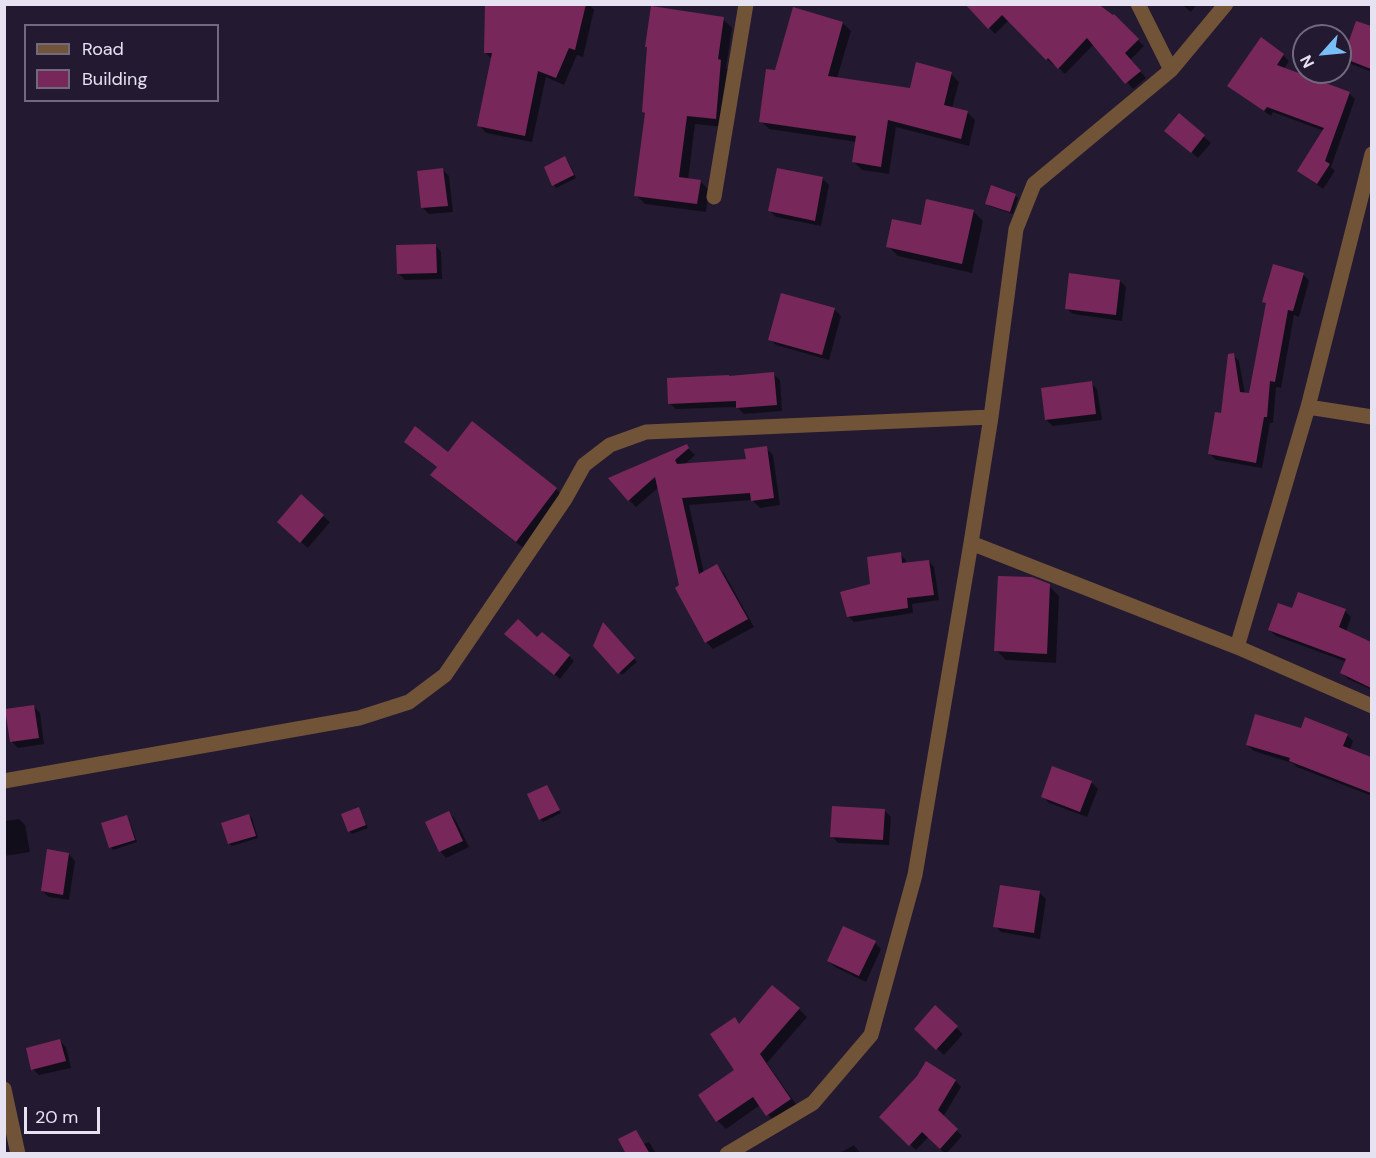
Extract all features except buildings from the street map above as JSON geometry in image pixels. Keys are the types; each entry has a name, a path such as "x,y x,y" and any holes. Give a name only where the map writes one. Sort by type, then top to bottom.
{"street":[{"path":"714,197 746,4"},
{"path":"1138,4 1171,70"},
{"path":"727,1154 813,1103 871,1035 915,875 991,417 1016,229 1034,184 1171,70 1226,4"},
{"path":"1237,647 1308,407 1371,154"},
{"path":"1308,407 1371,417"},
{"path":"4,781 359,718 409,702 445,675 565,499 584,465 610,445 646,432 991,417"},
{"path":"971,543 1237,647 1371,706"},
{"path":"4,1089 18,1154"}]}
